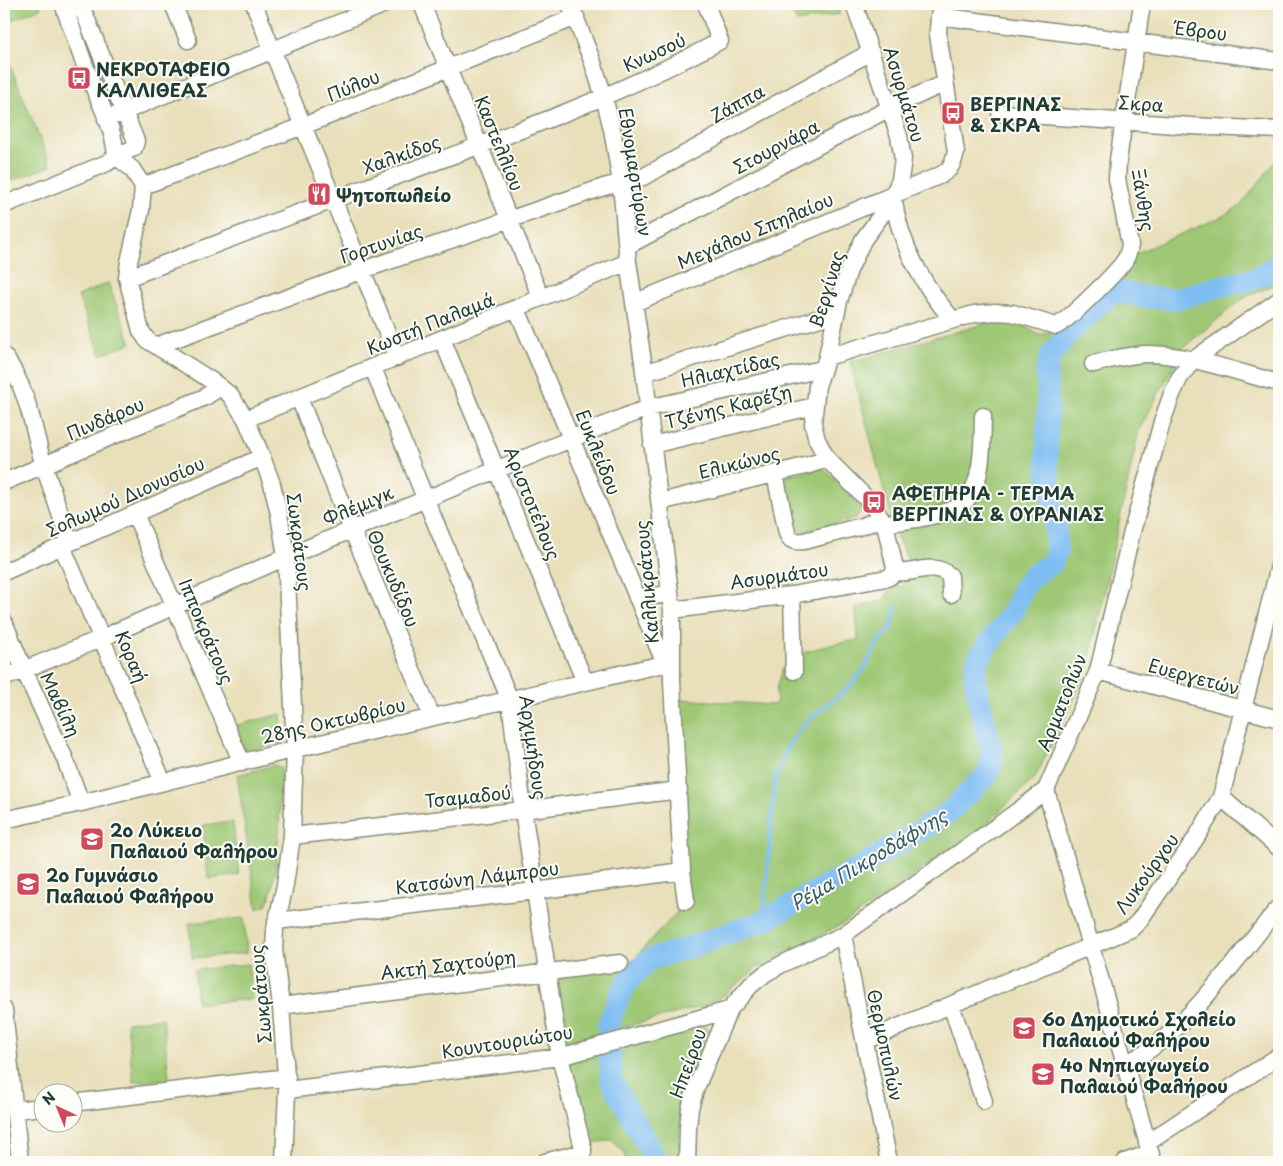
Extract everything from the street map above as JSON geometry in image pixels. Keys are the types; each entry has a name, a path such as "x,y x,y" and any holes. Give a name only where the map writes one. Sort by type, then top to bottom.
{"street":[{"path":"66,4 66,10 89,76 116,146 116,156"},
{"path":"4,205 107,163 116,156 134,148 136,141 84,15 81,9 74,4"},
{"path":"173,4 188,40"},
{"path":"254,4 397,358"},
{"path":"106,119 386,4"},
{"name":"Καστελλίου","path":"422,4 540,298"},
{"name":"Κνωσού","path":"604,97 689,58 720,41 706,4"},
{"name":"Ασυρμάτου","path":"854,4 903,150 900,180 893,196"},
{"name":"Ξάνθης","path":"952,319 995,312 1018,314 1043,329 1061,324 1121,265 1129,252 1130,245 1117,179 1118,160 1142,4"},
{"name":"Πύλου","path":"143,186 303,126 449,68 573,10"},
{"name":"Εθνομαρτύρων","path":"573,10 594,63 612,129 621,183 628,254"},
{"path":"940,10 938,34 956,152 949,169 942,175 893,196 895,212 918,272 936,300 952,319"},
{"name":"Έβρου","path":"940,10 1137,42 1279,61"},
{"name":"Ζάππα","path":"621,183 643,177 871,52"},
{"name":"Στουρνάρα","path":"628,254 890,108 946,83"},
{"name":"Χαλκίδος","path":"127,278 480,146 604,97"},
{"name":"Σκρα","path":"1000,113 1279,130"},
{"path":"116,156 132,169 143,186"},
{"name":"Γορτυνίας","path":"156,346 363,270 604,187 621,183"},
{"name":"Σωκράτους","path":"143,186 141,210 127,278 141,331 147,340 220,387 233,399 246,419 262,456 276,499 286,557 294,749 292,836 285,885 276,921 274,949 287,1083 284,1162"},
{"name":"Μεγάλου Σπηλαίου","path":"634,303 848,212 893,196"},
{"name":"Βεργίνας","path":"893,196 856,253 846,278 817,386 814,406 814,431 827,459 864,496 884,522 895,568 893,574"},
{"name":"Κωστή Παλαμά","path":"246,419 517,309 628,254"},
{"name":"Καλλικράτους","path":"628,254 671,602 682,870 686,901"},
{"name":"Αρματολών","path":"729,1010 751,985 766,973 843,935 1046,790 1098,671 1132,532 1162,422 1176,386 1193,360 1279,300"},
{"name":"Ευκλείδου","path":"517,309 660,652 672,662"},
{"path":"644,373 836,313"},
{"name":"Ηλιαχτίδας","path":"648,408 824,363 952,319"},
{"name":"Αριστοτέλους","path":"442,339 585,682"},
{"path":"1093,364 1124,356 1146,354 1193,360 1279,383"},
{"name":"Κοραή","path":"4,356 14,369 24,395 66,545 102,638 164,782"},
{"name":"Αρχιμήδους","path":"373,368 510,700 523,810 546,972 560,1057 583,1148 583,1152 545,1162"},
{"name":"Πινδάρου","path":"4,482 204,397 220,387"},
{"name":"Θουκυδίδου","path":"299,398 352,530 432,717"},
{"name":"Τζένης Καρέζη","path":"652,445 814,406"},
{"name":"Φλέμιγκ","path":"4,678 102,638 286,557 497,468 648,408"},
{"path":"775,474 786,533 790,539 796,542 862,526 934,515 955,508 964,501 972,490 981,467 982,416"},
{"name":"Σολωμού Διονυσίου","path":"4,572 262,456"},
{"name":"Ελικώνος","path":"660,502 775,474 827,459"},
{"name":"Ιπποκράτους","path":"135,514 242,763"},
{"name":"Λυκούργου","path":"864,1042 1131,929 1139,920 1196,838 1221,797 1279,566"},
{"name":"Ασυρμάτου","path":"637,598 671,602 792,595 926,569 939,569 950,576 951,594"},
{"path":"792,595 794,671"},
{"name":"Μαβίλη","path":"4,622 66,760 80,803"},
{"name":"28ης Οκτωβρίου","path":"4,820 80,803 294,749 672,662"},
{"name":"Ευεργετών","path":"1098,671 1279,719"},
{"name":"Τσαμαδού","path":"292,836 679,790"},
{"path":"1046,790 1150,1153"},
{"path":"1221,797 1279,848"},
{"name":"Κατσώνη Λάμπρου","path":"276,921 534,891 682,870"},
{"path":"1125,1064 1142,1056 1164,1040 1198,1007 1279,908"},
{"name":"Θερμοπυλών","path":"843,935 889,1162"},
{"name":"Ακτή Σαχτούρη","path":"281,1006 354,995 620,963"},
{"path":"951,1005 984,1101"},
{"path":"4,1010 8,1087 15,1110 20,1162"},
{"name":"Κουντουριώτου","path":"82,1102 560,1057 729,1010"},
{"name":"Ηπείρου","path":"687,1162 690,1108 696,1088 729,1010"},
{"path":"1125,1162 1150,1153 1279,1056"},
{"path":"15,1110 32,1108"}],"green space":[{"path":"4,4 39,4 41,8 4,23"},
{"path":"800,4 835,4 840,14 797,22 790,9"},
{"path":"4,50 51,166 4,183"},
{"path":"1279,157 1279,282 1242,299 1184,347 1139,430 1087,671 1035,778 981,829 846,922 757,968 724,995 704,1006 560,1044 549,975 620,963 692,946 692,944 639,957 637,955 683,906 678,699 773,705 777,702 777,688 781,674 785,665 790,660 808,651 858,640 856,608 883,600 895,584 902,587 911,568 895,532 850,362 991,322 1016,324 1039,335 1058,330 1134,254 1219,218 1240,206"},
{"path":"108,283 131,343 101,355 78,296"},
{"path":"823,468 852,496 861,509 856,518 795,534 780,478"},
{"path":"281,714 282,743 245,752 234,726"},
{"path":"275,765 281,768 275,874 267,905 257,909 237,775"},
{"path":"233,822 239,875 208,879 203,825"},
{"path":"244,918 247,953 192,958 189,923"},
{"path":"248,964 252,999 197,1004 194,970"},
{"path":"163,1018 169,1079 133,1082 127,1022"},
{"path":"704,1026 710,1029 709,1036 680,1117 679,1162 627,1162 624,1152 611,1140 589,1144 567,1062"}],"waterway":[{"name":"Ρέμα Πικροδάφνης","path":"657,1162 611,1080 608,1025 620,995 632,976 651,959 763,921 870,861 947,814 987,775 992,753 977,691 976,664 981,654 1013,611 1024,586 1031,577 1052,563 1057,551 1055,517 1047,460 1047,369 1050,357 1065,337 1109,295 1117,291 1144,297 1177,299 1217,287 1246,281 1263,275 1279,263"},
{"path":"763,921 775,780 787,747 807,721 848,688 864,669 877,644 891,628 896,606"}],"place":[{"name":"ΝΕΚΡΟΤΑΦΕΙΟ ΚΑΛΛΙΘΕΑΣ","path":"79,78"},
{"name":"ΒΕΡΓΙΝΑΣ & ΣΚΡΑ","path":"953,113"},
{"name":"Ψητοπωλείο","path":"319,194"},
{"name":"ΑΦΕΤΗΡΙΑ - ΤΕΡΜΑ ΒΕΡΓΙΝΑΣ & ΟΥΡΑΝΙΑΣ","path":"874,502"},
{"name":"2ο Λύκειο Παλαιού Φαλήρου","path":"92,839"},
{"name":"2ο Γυμνάσιο Παλαιού Φαλήρου","path":"28,884"},
{"name":"6ο Δημοτικό Σχολείο Παλαιού Φαλήρου","path":"1024,1028"},
{"name":"4ο Νηπιαγωγείο Παλαιού Φαλήρου","path":"1043,1074"}]}
